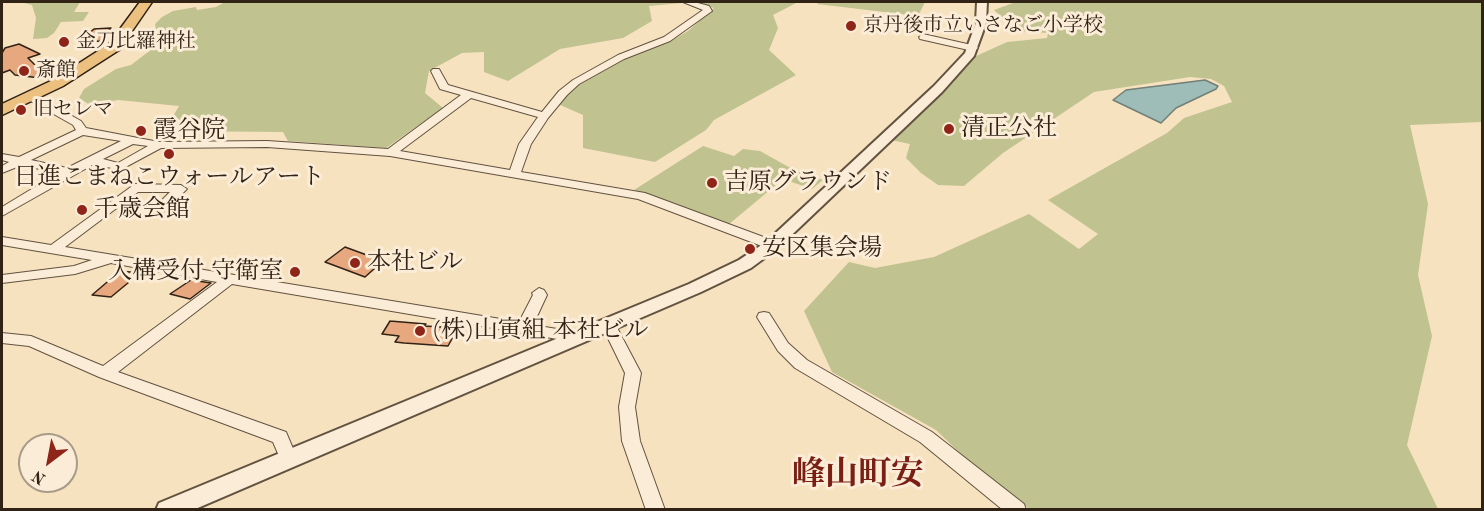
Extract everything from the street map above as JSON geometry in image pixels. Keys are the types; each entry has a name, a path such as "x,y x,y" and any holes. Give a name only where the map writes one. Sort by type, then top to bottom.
{"main road":[{"path":"2,110 69,77 114,47 146,2"}],"street":[{"path":"514,174 525,144 563,93 576,82 621,57 667,39 708,11 706,8 687,2"},
{"path":"167,510 695,288 745,264 772,245 938,88 972,48 981,23 982,2"},
{"path":"923,37 972,48"},
{"path":"436,71 444,87 544,116"},
{"path":"390,153 468,95"},
{"path":"31,96 77,123 82,130"},
{"path":"2,170 82,130 159,145 267,144 390,153 641,196 772,245"},
{"path":"2,212 68,172 130,141"},
{"path":"93,160 120,167 159,145"},
{"path":"2,157 68,172"},
{"path":"53,249 135,188 181,189 157,211"},
{"path":"2,241 575,337"},
{"path":"2,279 75,270 110,259"},
{"path":"105,373 230,279"},
{"path":"524,327 539,293"},
{"path":"764,317 783,347 801,364 926,437 1017,510"},
{"path":"608,324 633,372 627,407 631,441 656,510"},
{"path":"2,338 31,341 105,373 280,437 288,458"}],"green space":[{"path":"20,2 80,2 74,12 89,12 83,21 61,22 54,33 47,38 33,39 36,18 32,5"},
{"path":"225,2 692,2 649,6 652,21 623,38 560,49 508,81 484,72 484,52 462,53 429,71 425,93 443,108 386,148 288,141 283,132 169,131 169,123 179,106 118,100 90,105 79,98 84,89 116,69 131,65 169,36 156,29 155,24 162,17 173,11 196,7 197,10 216,7"},
{"path":"696,2 798,2 773,15 778,28 769,50 796,75 714,120 706,130 655,162 583,148 583,115 558,104 578,83 623,58 671,41 688,31 714,8"},
{"path":"819,2 925,2 918,16 817,4"},
{"path":"1016,2 1482,2 1482,122 1410,125 1428,204 1418,275 1432,336 1407,445 1438,509 1030,509 994,486 936,430 832,372 804,311 849,262 875,268 934,257 1029,214 1079,249 1098,234 1048,200 1167,133 1184,118 1232,102 1224,86 1211,79 1190,77 1094,92 1003,153 964,186 938,185 906,158 910,144 891,140 974,57 1007,42 1047,38 1048,33 1016,31 994,10"},
{"name":"吉原グラウンド","path":"703,146 734,156 743,149 760,151 794,170 823,180 812,189 783,179 728,225 634,190"}],"water":[{"path":"1205,80 1218,86 1176,108 1161,123 1113,100 1126,90"}],"building":[{"path":"111,28 100,41 77,43 94,29"},
{"path":"19,44 40,54 28,58 49,79 15,75 10,70 2,73 2,53 5,48"},
{"name":"本社ビル","path":"345,247 383,261 365,277 325,262"},
{"path":"120,271 140,273 111,297 92,295"},
{"path":"191,280 211,283 190,299 170,294"},
{"name":"(株)山寅組 本社ビル","path":"390,321 458,328 448,346 404,343 395,342 399,336 382,334"}],"place":[{"name":"京丹後市立いさなご小学校","path":"851,26"},
{"name":"金刀比羅神社","path":"64,42"},
{"name":"斎館","path":"24,71"},
{"name":"旧セレマ","path":"21,110"},
{"name":"清正公社","path":"949,129"},
{"name":"霞谷院","path":"141,131"},
{"name":"日進こまねこウォールアート","path":"169,154"},
{"name":"吉原グラウンド","path":"712,183"},
{"name":"千歳会館","path":"82,210"},
{"name":"安区集会場","path":"750,249"},
{"name":"本社ビル","path":"355,263"},
{"name":"入構受付 守衛室","path":"295,272"},
{"name":"(株)山寅組 本社ビル","path":"420,331"}],"district":[{"name":"峰山町安","path":"858,475"}]}
